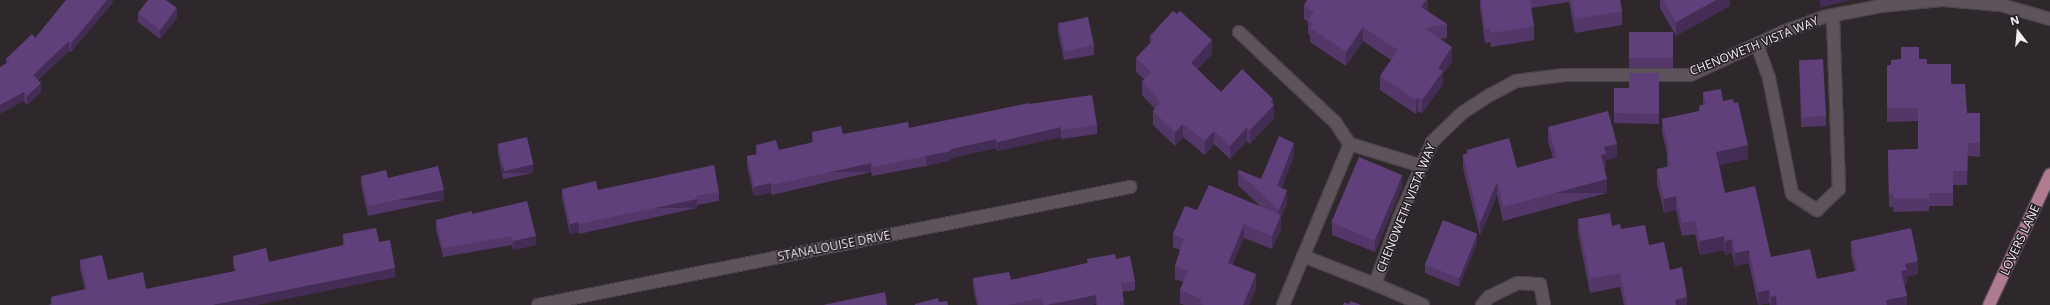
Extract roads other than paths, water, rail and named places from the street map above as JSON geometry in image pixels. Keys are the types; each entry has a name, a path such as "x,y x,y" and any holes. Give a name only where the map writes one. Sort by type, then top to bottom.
{"main road":[{"name":"LOVERS LANE","path":"1990,305 2050,175"}],"street":[{"name":"CHENOWETH VISTA WAY","path":"1422,305 1375,284 1399,218 1432,142 1462,113 1516,81 1565,76 1690,75 1783,32 1833,16 1880,6 1943,0 2000,5 2050,20"},
{"path":"1757,45 1769,78 1792,194 1817,210 1840,189 1833,16"},
{"path":"1240,32 1335,122 1350,144 1422,166"},
{"path":"1283,305 1350,144"},
{"name":"STANALOUISE DRIVE","path":"538,305 1130,187"},
{"path":"1303,256 1375,284"},
{"path":"1482,305 1489,297 1518,283 1540,284 1544,305"}]}
